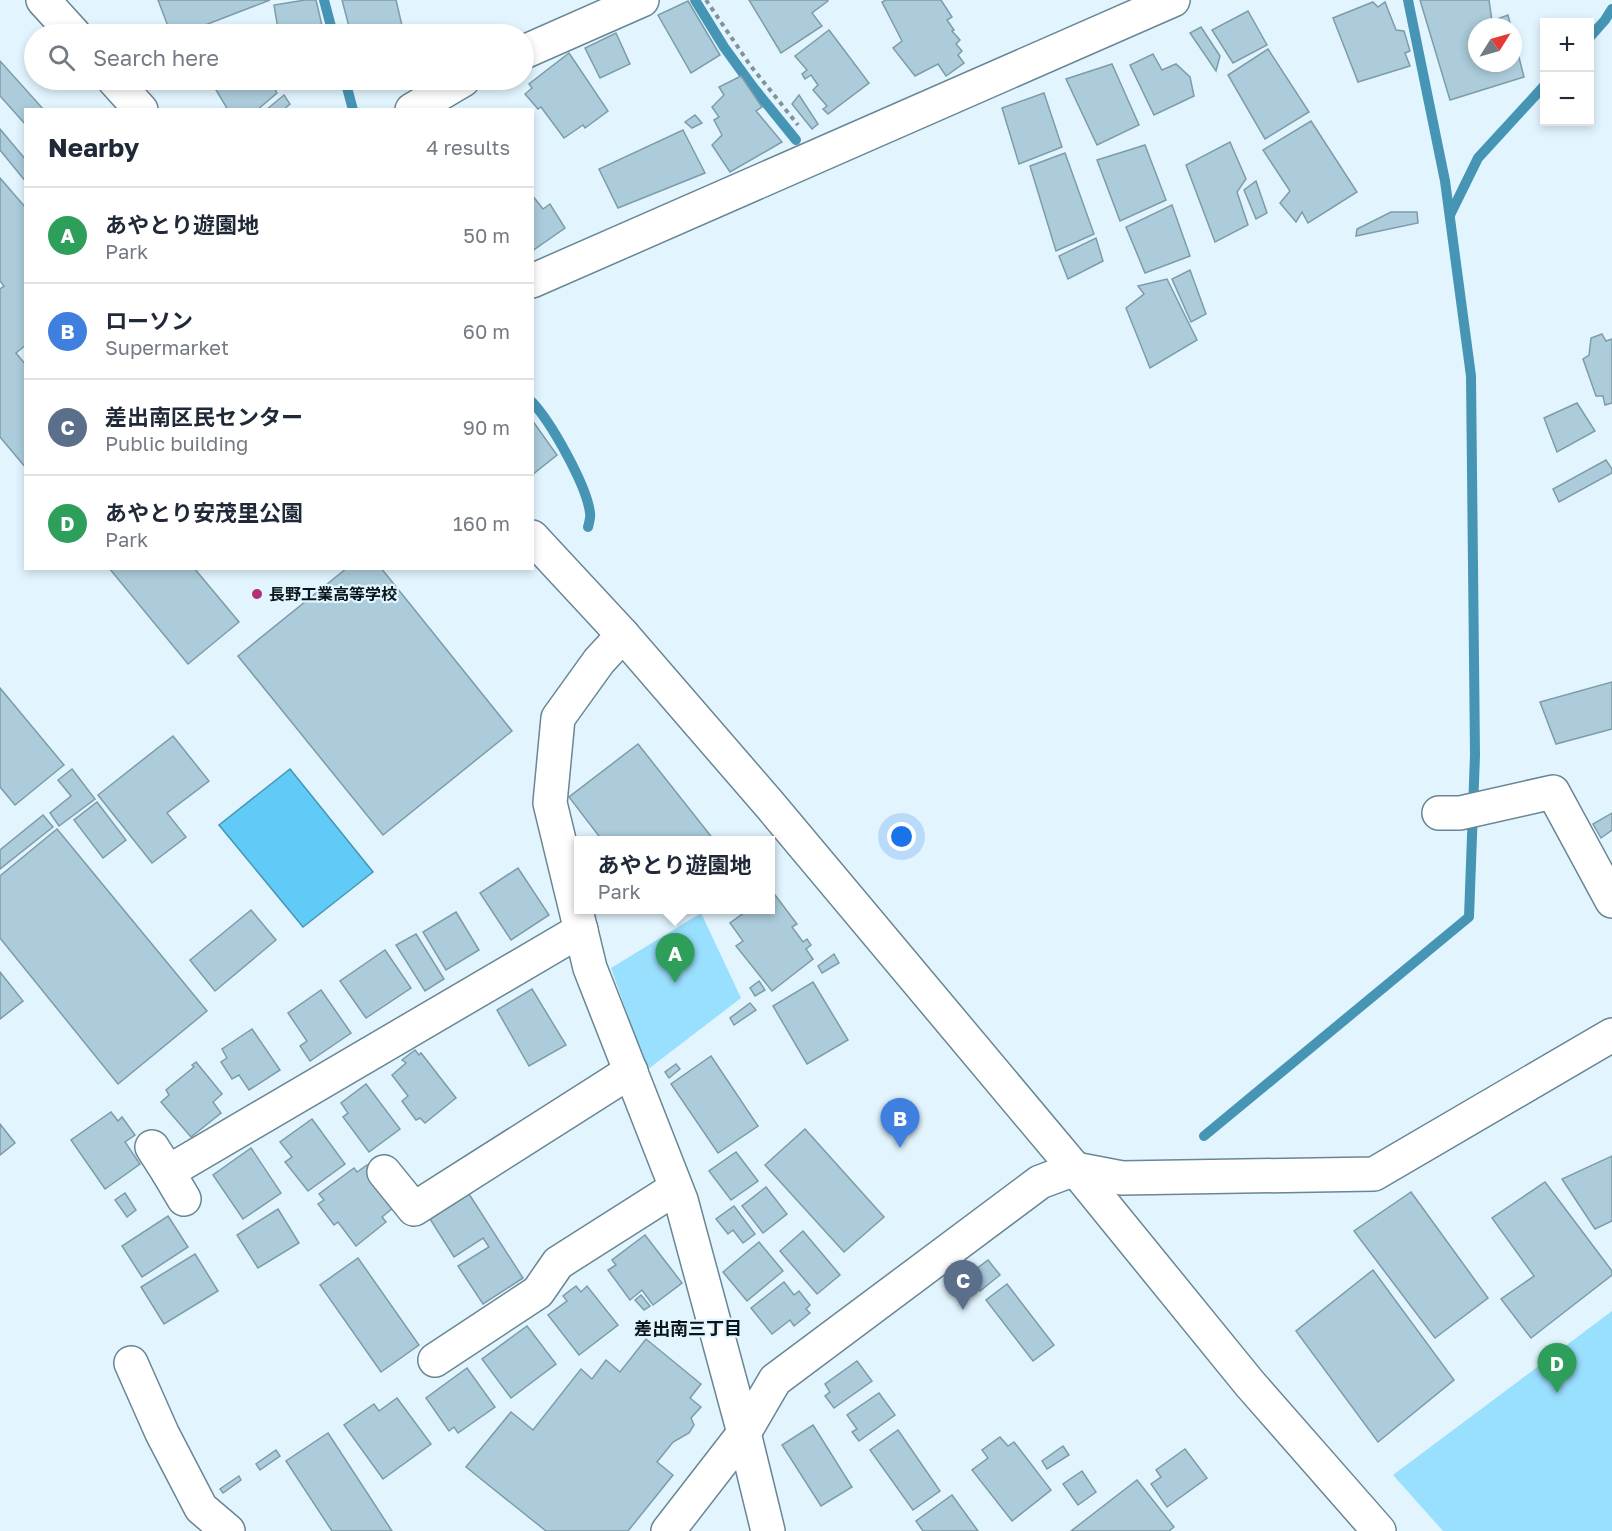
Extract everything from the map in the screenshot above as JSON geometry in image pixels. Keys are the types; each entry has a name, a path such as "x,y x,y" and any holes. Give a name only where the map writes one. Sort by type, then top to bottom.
{"street":[{"path":"43,0 65,24"},
{"path":"534,48 642,0"},
{"path":"534,280 1173,0"},
{"path":"123,90 139,108"},
{"path":"415,108 447,90"},
{"path":"534,539 623,635 770,805 1075,1169 1250,1384 1379,1531"},
{"path":"574,901 550,802 558,718 598,662 623,635"},
{"path":"1460,812 1553,792 1612,901"},
{"path":"577,914 590,968 676,1188 744,1433 768,1531"},
{"path":"168,1173 581,930"},
{"path":"668,1531 744,1433 775,1380 1040,1182 1075,1169 1122,1178 1374,1174 1612,1035"},
{"path":"384,1172 414,1209 631,1071"},
{"path":"435,1360 538,1292 558,1263 676,1188"},
{"path":"131,1363 162,1433 201,1508 228,1531"}],"path":[{"path":"706,0 750,65 821,154"}],"shaded area":[{"path":"290,769 373,872 303,927 219,825"},
{"path":"701,914 741,998 647,1070 611,968"},
{"path":"1612,1311 1612,1531 1443,1531 1393,1475"}],"building":[{"path":"158,0 270,0 208,24 167,24"},
{"path":"316,0 322,24 277,24 274,5"},
{"path":"342,0 396,0 402,24 348,24"},
{"path":"749,0 828,1 812,13 822,26 781,53"},
{"path":"886,0 941,0 952,17 947,20 954,30 952,31 960,40 956,44 962,51 958,55 964,63 946,76 938,64 915,76 893,48 902,41 882,2"},
{"path":"1420,0 1489,0 1492,18 1468,18 1468,72 1522,72 1522,69 1524,77 1450,100"},
{"path":"688,1 720,55 691,73 658,15"},
{"path":"1373,2 1378,7 1385,2 1396,30 1404,31 1410,51 1405,53 1410,66 1358,82 1333,18"},
{"path":"1248,11 1267,45 1233,63 1212,30"},
{"path":"1201,27 1220,56 1216,71 1190,33"},
{"path":"829,30 869,83 828,114 823,109 827,106 813,90 818,85 811,75 805,79 802,74 807,70 795,56"},
{"path":"616,33 630,64 600,78 585,48"},
{"path":"1268,49 1309,112 1265,139 1228,75"},
{"path":"569,53 608,111 585,128 583,125 564,138 541,107 538,109 525,94 534,90 534,80"},
{"path":"1153,54 1162,70 1176,64 1190,77 1194,96 1154,115 1130,65"},
{"path":"0,61 42,108 24,108 24,123 0,96"},
{"path":"1112,64 1139,125 1097,145 1066,79"},
{"path":"741,76 762,107 756,111 782,142 730,172 712,145 722,135 714,120 719,117 712,107 724,95 719,87"},
{"path":"216,90 275,90 277,93 259,108 227,108"},
{"path":"1044,93 1062,147 1019,164 1002,108"},
{"path":"284,95 290,104 285,108 268,108"},
{"path":"799,95 818,124 812,129 792,104"},
{"path":"695,115 702,123 692,128 685,122"},
{"path":"1311,121 1357,192 1308,223 1302,212 1296,222 1280,203 1290,191 1263,150"},
{"path":"0,129 24,158 24,180 0,150"},
{"path":"683,130 705,173 618,208 599,169"},
{"path":"1230,142 1246,179 1237,192 1248,225 1215,242 1186,165"},
{"path":"1145,145 1166,200 1120,221 1097,160"},
{"path":"1065,153 1094,234 1056,251 1030,166"},
{"path":"0,178 24,206 24,347 16,353 24,363 24,466 0,437 0,289 4,286 0,281"},
{"path":"1256,181 1267,213 1256,219 1244,190"},
{"path":"534,198 543,209 550,204 565,228 534,250"},
{"path":"1172,205 1190,256 1145,273 1126,227"},
{"path":"1391,212 1417,212 1418,223 1356,236 1357,229"},
{"path":"1096,238 1103,261 1068,279 1059,256"},
{"path":"1190,270 1206,314 1191,322 1172,279"},
{"path":"1167,279 1197,340 1150,368 1126,308 1144,294 1138,286"},
{"path":"1602,334 1606,341 1612,339 1612,403 1605,405 1603,396 1596,396 1583,359 1589,355 1591,338"},
{"path":"1577,403 1595,431 1557,452 1544,418"},
{"path":"534,423 557,455 534,473"},
{"path":"1606,460 1612,473 1559,502 1553,489"},
{"path":"111,570 196,570 239,622 188,664"},
{"path":"345,570 383,570 512,731 383,835 238,656"},
{"path":"1612,682 1612,729 1556,744 1540,702"},
{"path":"0,688 64,765 15,805 0,787"},
{"path":"173,736 209,781 167,813 186,837 152,863 98,795"},
{"path":"638,744 711,836 599,836 569,797"},
{"path":"72,769 95,799 59,826 50,813 71,796 58,780"},
{"path":"97,802 126,840 103,858 74,820"},
{"path":"1612,813 1612,830 1601,838 1593,824"},
{"path":"43,815 53,827 0,869 0,850"},
{"path":"57,829 207,1011 118,1084 0,938 0,876"},
{"path":"518,868 549,915 511,940 480,893"},
{"path":"775,895 797,924 792,927 803,942 807,939 811,945 806,949 813,959 772,991 736,946 743,941 730,923 742,914 775,914"},
{"path":"251,910 276,940 215,991 190,960"},
{"path":"456,912 479,950 446,970 423,932"},
{"path":"416,934 444,979 425,991 396,945"},
{"path":"385,950 411,988 366,1018 340,981"},
{"path":"834,954 839,963 822,973 818,966"},
{"path":"0,972 23,1001 0,1019"},
{"path":"759,981 765,990 755,996 750,988"},
{"path":"813,982 848,1040 807,1064 773,1006"},
{"path":"532,989 566,1045 529,1066 497,1010"},
{"path":"321,990 351,1033 310,1061 300,1046 307,1041 288,1013"},
{"path":"750,1003 756,1010 734,1025 730,1018"},
{"path":"252,1029 280,1070 249,1090 239,1075 232,1079 221,1062 227,1058 222,1049"},
{"path":"415,1050 419,1055 421,1053 456,1098 425,1123 420,1118 416,1120 402,1101 408,1096 392,1075 406,1063 402,1060"},
{"path":"711,1056 758,1126 718,1153 671,1084"},
{"path":"196,1062 222,1094 213,1102 221,1113 191,1137 161,1102 169,1095 166,1090 194,1067 192,1065"},
{"path":"676,1064 680,1069 669,1078 665,1072"},
{"path":"366,1084 400,1129 369,1152 343,1117 348,1113 341,1103"},
{"path":"111,1112 118,1121 122,1117 135,1135 125,1142 140,1164 105,1189 71,1140"},
{"path":"312,1119 345,1164 308,1191 285,1162 292,1157 280,1142"},
{"path":"0,1124 15,1143 0,1155"},
{"path":"805,1129 884,1217 844,1252 765,1165"},
{"path":"251,1148 281,1193 243,1219 213,1175"},
{"path":"736,1152 758,1181 731,1200 709,1171"},
{"path":"1612,1156 1612,1221 1595,1229 1562,1179"},
{"path":"367,1165 383,1186 394,1207 382,1217 386,1222 356,1246 338,1222 334,1225 318,1204 324,1200 319,1194 354,1168 357,1172"},
{"path":"1545,1182 1612,1271 1612,1275 1531,1338 1501,1299 1534,1276 1492,1218"},
{"path":"766,1187 787,1214 763,1233 742,1206"},
{"path":"1411,1192 1488,1298 1435,1338 1354,1231"},
{"path":"125,1193 136,1210 127,1217 115,1200"},
{"path":"469,1194 523,1278 483,1304 458,1266 489,1247 483,1238 454,1257 430,1219"},
{"path":"734,1206 755,1234 743,1243 733,1230 728,1234 716,1219"},
{"path":"278,1209 299,1243 258,1268 237,1235"},
{"path":"168,1216 188,1247 142,1277 122,1246"},
{"path":"803,1231 840,1275 817,1294 780,1251"},
{"path":"645,1235 682,1283 653,1305 642,1290 630,1300 608,1270 616,1265 612,1260"},
{"path":"759,1242 783,1271 747,1301 723,1272"},
{"path":"195,1254 218,1291 164,1324 141,1287"},
{"path":"358,1258 419,1345 381,1372 320,1285"},
{"path":"988,1260 1000,1275 980,1291 968,1275"},
{"path":"1373,1270 1454,1380 1378,1442 1296,1331"},
{"path":"784,1282 794,1295 799,1291 810,1305 806,1309 810,1313 794,1326 790,1320 772,1334 751,1308"},
{"path":"1007,1284 1054,1345 1033,1361 986,1300"},
{"path":"576,1286 581,1292 587,1286 618,1325 579,1355 548,1315 567,1301 563,1296"},
{"path":"641,1295 650,1306 644,1310 635,1300"},
{"path":"527,1326 556,1364 511,1398 482,1359"},
{"path":"646,1339 701,1384 690,1398 701,1407 691,1418 694,1425 689,1433 673,1442 657,1462 673,1475 628,1531 546,1531 466,1467 511,1412 533,1430 581,1369 592,1379 606,1360 620,1372"},
{"path":"857,1361 872,1381 834,1408 825,1396 830,1392 825,1384"},
{"path":"467,1368 495,1407 458,1433 454,1427 449,1431 426,1398"},
{"path":"879,1393 895,1415 859,1441 852,1432 857,1429 847,1415"},
{"path":"397,1398 431,1444 383,1479 344,1425 374,1404 379,1411"},
{"path":"813,1425 852,1487 821,1506 782,1445"},
{"path":"898,1430 940,1491 913,1510 870,1450"},
{"path":"328,1433 392,1531 332,1531 286,1461"},
{"path":"1000,1437 1008,1446 1014,1442 1051,1490 1012,1521 972,1470 988,1458 982,1450"},
{"path":"1063,1446 1069,1455 1047,1469 1042,1461"},
{"path":"1185,1449 1207,1478 1167,1507 1151,1484 1161,1477 1156,1470"},
{"path":"276,1450 280,1456 260,1470 256,1464"},
{"path":"1082,1471 1096,1492 1078,1505 1063,1484"},
{"path":"239,1476 241,1480 223,1493 220,1489"},
{"path":"1137,1480 1174,1527 1169,1531 1071,1531"},
{"path":"952,1495 978,1531 923,1531 916,1521"}],"waterway":[{"path":"324,0 330,24"},
{"path":"695,0 724,47 796,140"},
{"path":"1204,1136 1469,917 1475,755 1471,376 1445,181 1408,0"},
{"path":"1594,32 1612,9"},
{"path":"348,90 352,108"},
{"path":"1450,215 1478,158 1540,90"},
{"path":"534,404 549,424 575,471 587,501 590,515 588,527"}],"place":[{"name":"長野工業高等学校","path":"257,594"},
{"name":"あやとり遊園地","path":"675,983"},
{"name":"ローソン","path":"900,1148"},
{"name":"差出南区民センター","path":"963,1310"},
{"name":"あやとり安茂里公園","path":"1557,1393"}],"district":[{"name":"差出南三丁目","path":"688,1329"}]}
